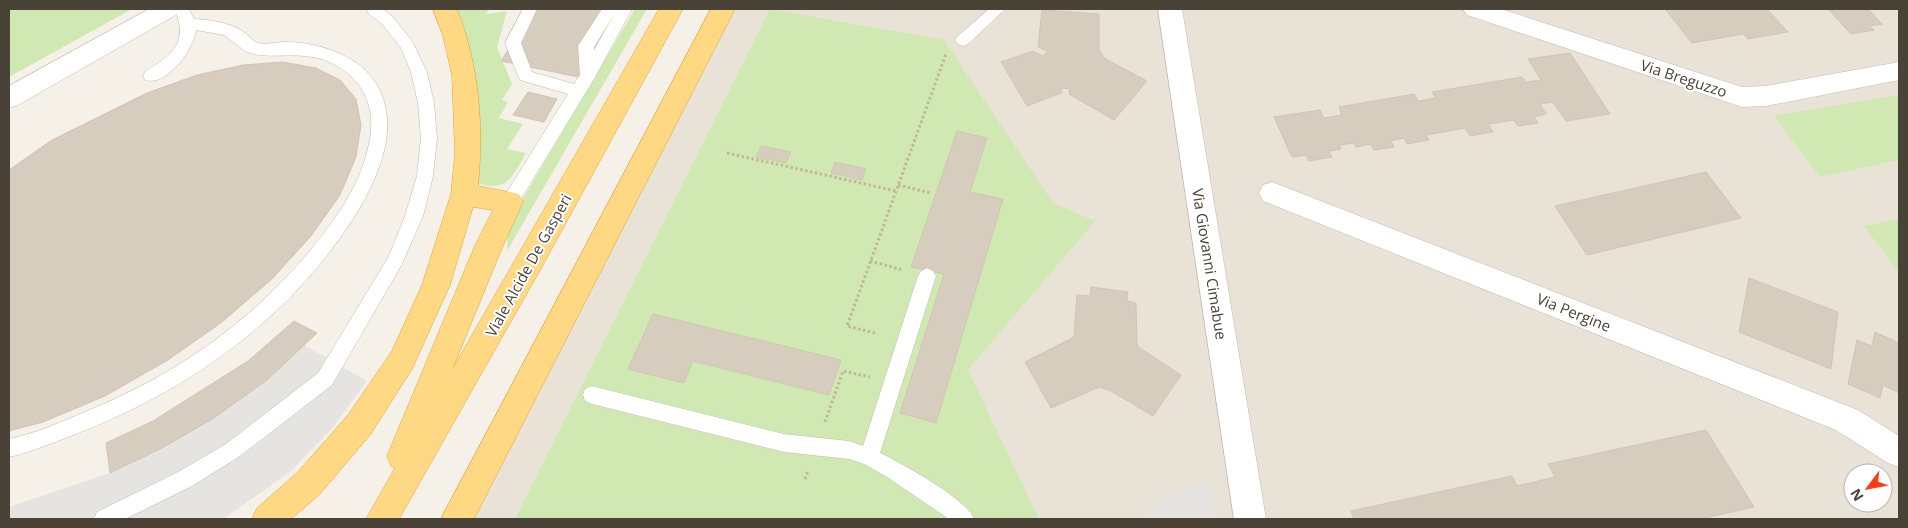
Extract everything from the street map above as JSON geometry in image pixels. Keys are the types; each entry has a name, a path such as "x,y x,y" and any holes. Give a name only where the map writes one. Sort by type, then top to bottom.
{"highway":[{"path":"268,519 308,484 359,425 402,360 436,285 464,194 468,154 464,75 455,36 445,9"},
{"name":"Viale Alcide De Gasperi","path":"382,519 529,264 671,9"},
{"path":"457,519 723,9"},
{"path":"376,519 488,248 510,202 464,194"}],"street":[{"path":"9,98 168,9"},
{"name":"Via Giovanni Cimabue","path":"1170,9 1250,519"},
{"name":"Via Breguzzo","path":"1475,9 1742,97 1766,96 1899,71"},
{"name":"Via Pergine","path":"1272,193 1847,420 1899,453"},
{"name":"Via Pergine","path":"1874,436 1899,466"}],"lane":[{"path":"104,519 186,479 233,450 325,379 396,259 414,216 425,176 429,138 426,103 419,72 407,45 387,20 373,9"},
{"path":"530,9 513,43 526,76 578,91"},
{"path":"588,75 586,46 610,9"},
{"path":"510,202 588,75 625,9"},
{"path":"963,40 998,9"},
{"path":"9,448 80,424 148,393 210,353 254,321 289,287 325,245 351,209 368,176 381,133 378,103 363,78 342,60 313,50 290,47 254,48 236,34 185,16 188,34 182,51 172,63 151,76"},
{"path":"870,457 927,276"},
{"path":"592,394 784,443 850,450 894,468 930,492 964,519"}],"path":[{"path":"875,333 846,326 944,60"},
{"path":"727,153 896,192"},
{"path":"898,185 931,193"},
{"path":"870,261 927,276"},
{"path":"805,479 843,371 894,382"}],"shaded area":[{"path":"735,9 1899,9 1899,519 469,519"},
{"path":"304,345 367,381 331,430 290,472 223,519 9,519 9,507 110,473 162,448"},
{"path":"1210,486 1215,519 1146,519 1169,494 1180,489"}],"green space":[{"path":"9,9 132,9 9,77"},
{"path":"452,9 489,9 486,14 507,11 497,47 512,84 502,100 508,102 499,118 523,124 507,149 526,153 511,177 500,185 484,185 473,182 466,47"},
{"path":"635,9 647,9 507,251 508,224"},
{"path":"770,9 944,40 1053,203 1095,221 968,370 1039,519 515,519"},
{"path":"1899,95 1899,160 1820,177 1774,116"},
{"path":"1899,219 1899,272 1864,226"}],"building":[{"path":"534,9 619,9 578,77 501,61"},
{"path":"1665,9 1767,9 1788,32 1748,39 1743,34 1692,43"},
{"path":"1828,9 1868,9 1882,24 1869,26 1874,30 1851,34"},
{"path":"1042,10 1099,14 1099,49 1104,58 1147,81 1114,120 1069,94 1070,89 1062,88 1061,93 1027,106 1001,62 1033,51 1043,56 1048,51 1038,47"},
{"path":"1570,53 1610,114 1566,121 1553,102 1540,104 1546,114 1534,117 1538,123 1518,126 1514,120 1488,124 1493,132 1470,136 1465,128 1426,135 1429,140 1407,144 1404,138 1391,141 1394,147 1374,150 1371,144 1356,147 1354,143 1339,145 1341,149 1329,151 1332,157 1309,161 1306,155 1292,157 1274,117 1320,110 1324,118 1342,115 1339,107 1414,94 1418,101 1436,98 1432,92 1522,77 1526,82 1541,80 1528,59"},
{"path":"283,62 316,68 340,80 356,99 361,125 356,157 340,195 311,236 272,279 222,322 168,360 105,396 43,422 9,431 9,170 52,140 147,93 197,75 243,65"},
{"path":"528,92 557,99 544,122 513,115"},
{"path":"957,131 987,138 970,192 1003,199 936,423 900,413 944,274 911,267"},
{"path":"761,146 791,152 786,163 756,157"},
{"path":"835,162 866,169 862,180 831,173"},
{"path":"1706,172 1741,218 1587,255 1555,206"},
{"path":"1749,278 1838,312 1831,369 1739,332"},
{"path":"1091,287 1128,292 1127,301 1136,303 1137,346 1181,375 1153,416 1111,391 1099,387 1051,408 1025,362 1074,337 1077,295 1090,296"},
{"path":"653,314 841,360 829,395 693,361 684,383 628,369"},
{"path":"294,321 317,333 267,380 214,418 162,448 110,473 106,443 153,421 248,361"},
{"path":"1875,332 1899,343 1899,393 1883,385 1880,398 1848,384 1857,340 1872,346"},
{"path":"1706,430 1754,507 1701,519 1354,519 1351,511 1512,476 1517,486 1555,477 1548,464"}]}
